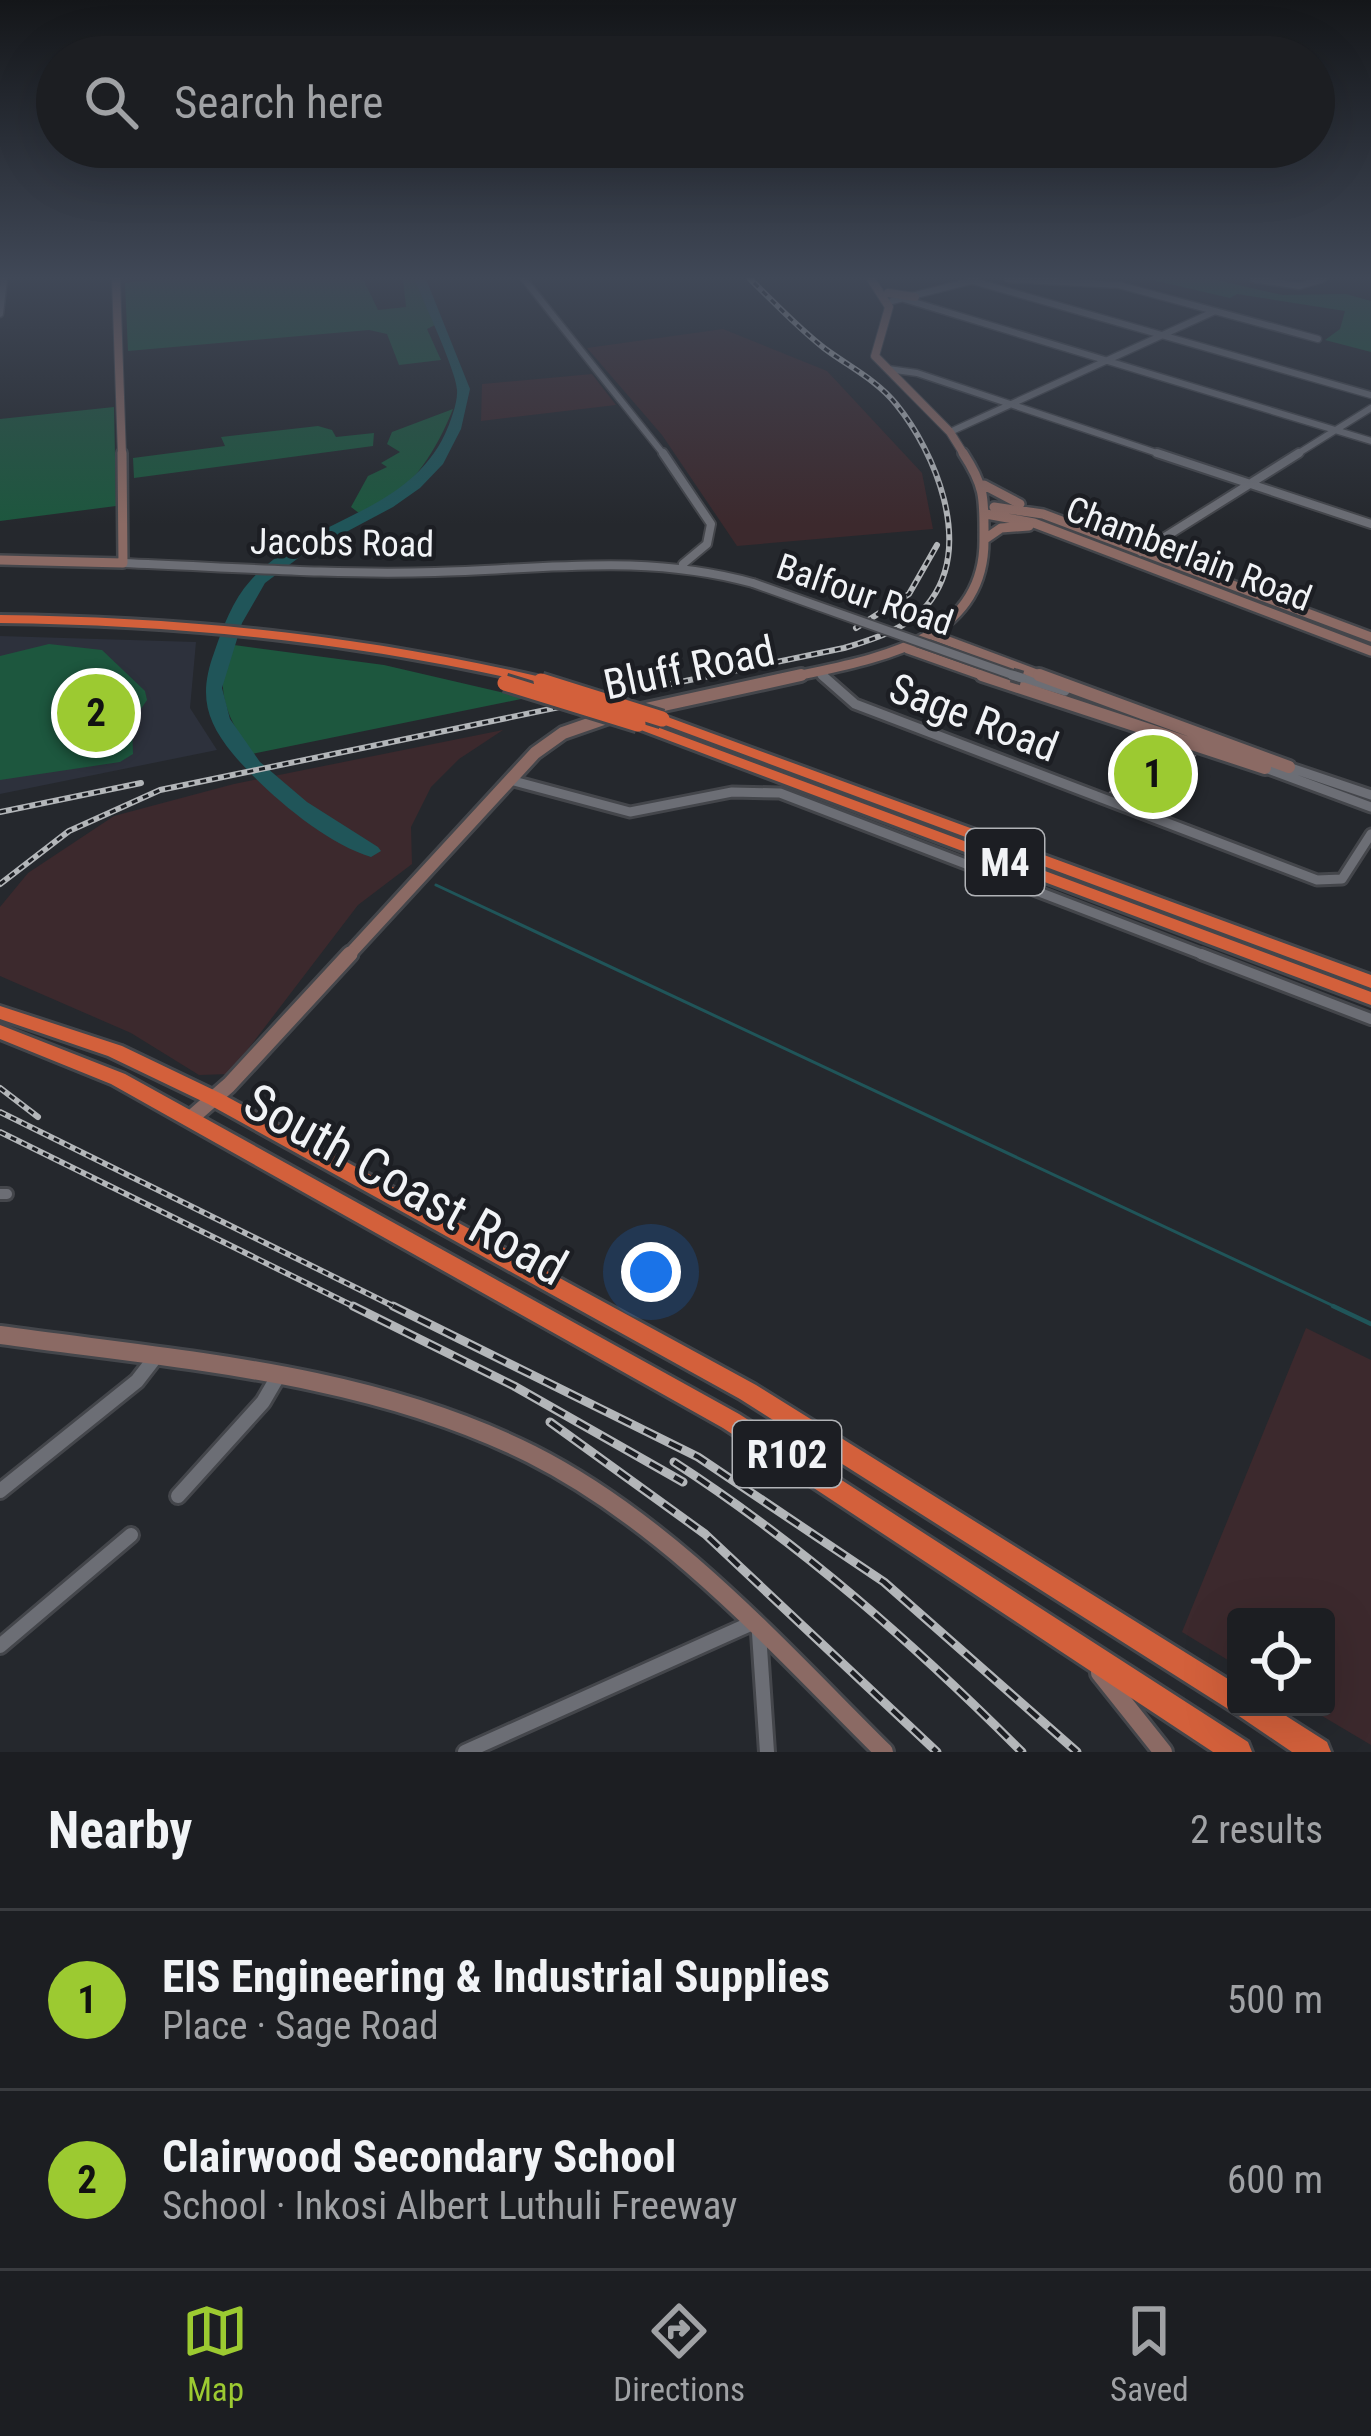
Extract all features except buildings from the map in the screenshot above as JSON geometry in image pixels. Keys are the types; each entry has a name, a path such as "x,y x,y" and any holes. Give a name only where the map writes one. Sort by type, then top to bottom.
{"highway":[{"name":"M4","path":"0,623 203,628 371,645 541,682 662,719 1371,980"},
{"name":"M4","path":"242,632 505,683 638,724 1371,999"},
{"name":"South Coast Road","path":"0,1012 115,1051 215,1100 803,1424 1227,1694"},
{"name":"South Coast Road","path":"0,1032 94,1066 731,1421 1238,1752"},
{"path":"1261,1716 1317,1752"}],"main road":[{"path":"120,361 128,541 122,563"},
{"path":"881,361 888,369"},
{"name":"Bluff Road","path":"190,1119 215,1100 549,742 579,725 820,673 907,648 932,635 971,601 981,578 987,510 984,485 950,432 888,369"},
{"path":"984,485 1043,514"},
{"name":"Chamberlain Road","path":"987,510 1043,514 1371,637"},
{"name":"Chamberlain Road","path":"987,510 1371,650"},
{"path":"985,539 1013,526 1053,531"},
{"name":"Jacobs Road","path":"0,560 122,563"},
{"path":"932,635 1288,766"},
{"path":"907,648 1201,752 1265,768"},
{"path":"0,1335 277,1378 420,1410 530,1453 636,1522 884,1752"},
{"path":"1069,1639 1163,1752"}],"street":[{"path":"592,361 639,418 706,516 710,539 683,564"},
{"path":"1103,361 1371,441"},
{"path":"1250,361 1371,395"},
{"path":"950,432 1107,362"},
{"path":"888,369 917,373 1371,524"},
{"path":"1141,551 1371,408"},
{"name":"Jacobs Road","path":"122,563 430,572 610,558 683,564"},
{"name":"Balfour Road","path":"683,564 1024,679 1371,807"},
{"name":"Sage Road","path":"820,673 855,704 1317,880 1342,879 1371,834"},
{"name":"Balfour Road","path":"1024,679 1371,792"},
{"path":"510,780 629,812 732,792 780,793 1371,1019"},
{"path":"0,1490 137,1381 154,1359"},
{"path":"178,1496 277,1378"},
{"path":"0,1646 131,1535"},
{"path":"465,1752 755,1628 766,1752"}],"shaded area":[{"path":"598,361 802,361 827,371 922,473 933,529 737,546 662,435"},
{"path":"592,374 616,405 481,421 482,384"},
{"path":"0,636 196,642 190,708 217,750 0,794"},
{"path":"503,730 459,759 431,787 411,827 412,864 358,905 229,1074 199,1075 131,1033 0,976 0,907 28,873 114,816 234,784"},
{"path":"1306,1328 1371,1360 1371,1745 1322,1716 1335,1716 1335,1608 1227,1608 1227,1660 1182,1632"}],"green space":[{"path":"114,407 116,506 0,521 0,419"},
{"path":"453,409 429,457 407,485 364,517 351,507 368,476 387,467 381,463 400,452 387,444 392,432"},
{"path":"318,426 332,430 336,437 374,433 373,446 134,478 133,458 225,446 221,437"},
{"path":"49,644 102,650 145,691 147,700 132,722 133,754 120,762 0,780 0,656"},
{"path":"234,645 384,665 526,698 252,754 225,701 224,674"}],"waterway":[{"path":"371,851 300,806 253,766 220,719 213,688 233,623 259,580 296,553 388,504 438,461 455,429 464,389 453,361"},
{"path":"436,885 1340,1309"},
{"path":"1333,1306 1371,1324"}],"railway":[{"path":"0,884 69,831 160,790 844,648 903,625 931,600 943,577 948,552 944,499 911,424 888,395 844,361"},
{"path":"856,628 909,594 937,545"},
{"path":"0,812 141,783"},
{"path":"0,1088 38,1117"},
{"path":"0,1112 399,1309"},
{"path":"0,1132 359,1309"},
{"path":"353,1306 514,1386 683,1482"},
{"path":"393,1306 698,1457 884,1582 1077,1752"},
{"path":"550,1422 705,1534 937,1752"},
{"path":"674,1462 767,1527 856,1598 1022,1752"}],"place":[{"name":"Clairwood Secondary School","path":"96,713"},
{"name":"EIS Engineering & Industrial Supplies","path":"1153,774"}]}
